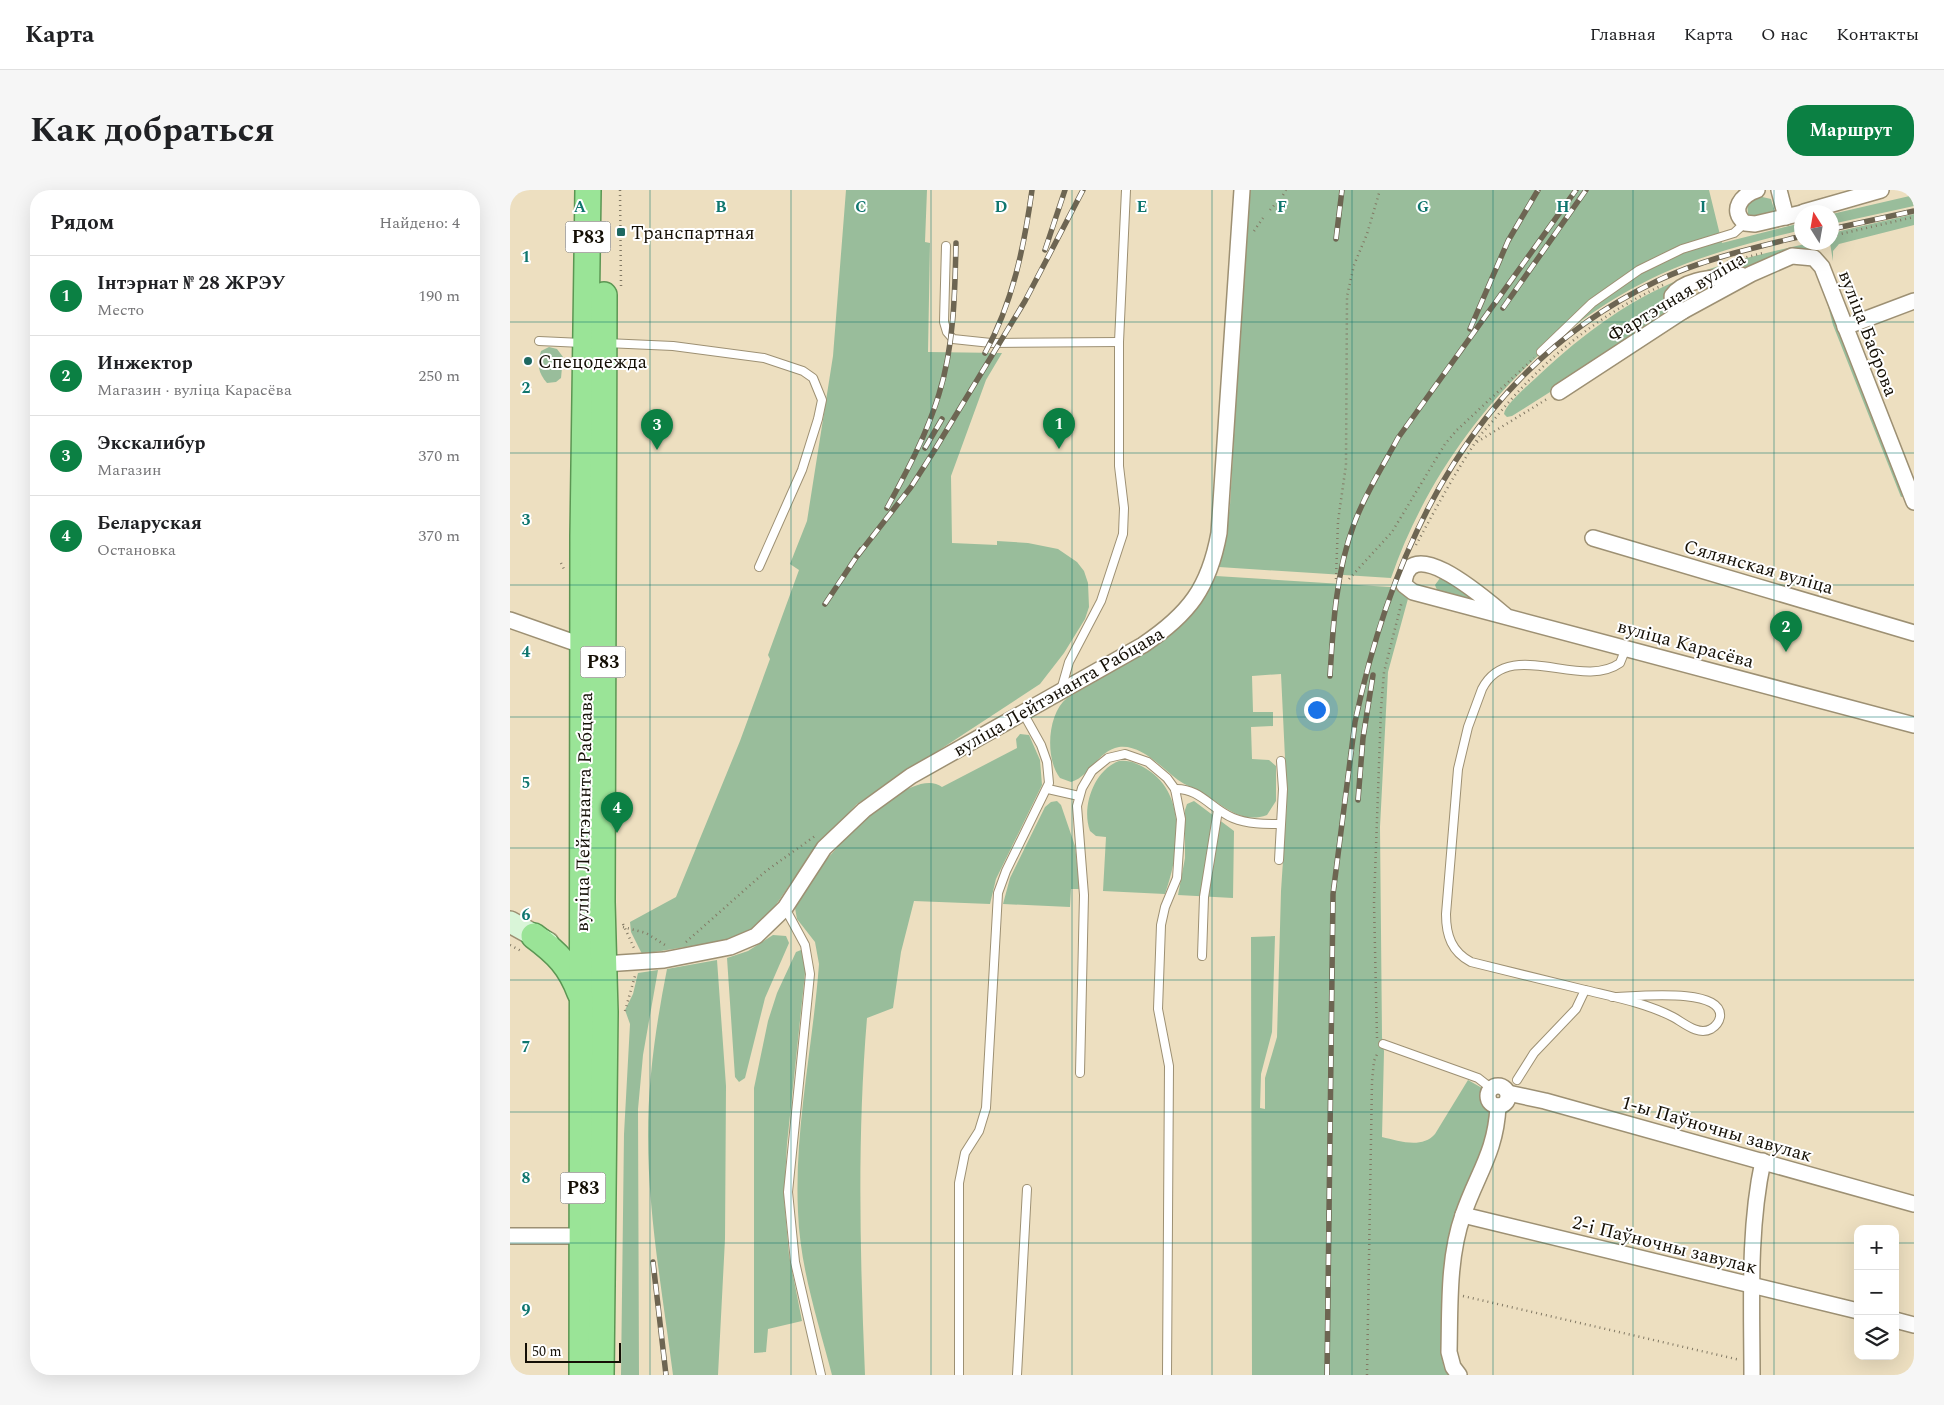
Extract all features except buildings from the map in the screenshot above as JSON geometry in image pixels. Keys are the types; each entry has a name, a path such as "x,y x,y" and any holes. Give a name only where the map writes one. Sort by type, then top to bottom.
{"highway":[{"name":"вуліца Лейтэнанта Рабцава","path":"588,190 595,343 593,962 600,1375"},
{"name":"вуліца Лейтэнанта Рабцава","path":"582,1375 582,1000 593,962 582,902 583,536 605,190"},
{"path":"534,936 552,937 567,932 578,919 582,902"},
{"path":"534,936 557,953 568,968 582,1000"}],"main road":[{"path":"510,922 534,936 593,962"}],"street":[{"name":"вуліца Лейтэнанта Рабцава","path":"593,962 664,960 730,947 756,936 785,908 824,848 864,810 911,776 1143,645 1175,622 1195,599 1210,570 1220,533 1242,190"},
{"name":"Фартэчная вуліца","path":"1757,190 1744,195 1738,204 1739,215 1745,223 1755,224 1794,215"},
{"path":"1780,190 1786,217"},
{"name":"Фартэчная вуліца","path":"1830,205 1881,190"},
{"name":"Фартэчная вуліца","path":"1559,392 1683,311 1751,274 1792,256 1807,256 1819,262"},
{"name":"вуліца Баброва","path":"1819,262 1914,502"},
{"path":"1683,311 1674,307 1672,301 1672,296 1681,287 1700,281 1751,274"},
{"path":"1845,327 1914,302"},
{"name":"Сялянская вуліца","path":"1593,538 1914,633"},
{"name":"вуліца Карасёва","path":"1506,616 1445,570 1433,565 1420,563 1410,568 1404,581 1406,587 1413,592 1914,725"},
{"path":"510,620 584,646"},
{"name":"1-ы Паўночны завулак","path":"1492,1089 1501,1087 1508,1093 1518,1093 1914,1204"},
{"path":"1492,1089 1489,1098 1492,1104 1498,1106 1506,1102 1508,1093"},
{"path":"1456,1371 1449,1352 1455,1246 1463,1215 1492,1148 1498,1106"},
{"path":"1752,1369 1752,1286 1757,1195 1763,1161"},
{"name":"2-і Паўночны завулак","path":"1463,1215 1854,1311"},
{"path":"510,1236 583,1236"},
{"path":"1899,1321 1914,1325"}],"lane":[{"path":"1061,690 1069,662 1101,601 1123,534 1124,508 1119,466 1119,342 1126,190"},
{"path":"1541,352 1592,303 1639,270 1682,250 1734,233 1745,223"},
{"path":"946,246 944,322 947,332 953,339 983,342 1119,342"},
{"path":"539,342 673,346 764,358 803,371 812,378 822,400 818,419 802,470 759,567"},
{"path":"1612,997 1692,996 1712,1002 1718,1007 1720,1015 1718,1022 1713,1028 1699,1030 1655,1009 1471,962 1461,956 1453,947 1448,936 1446,914 1458,769 1468,727 1487,680 1495,672 1519,666 1602,672 1620,663 1626,648"},
{"path":"960,1375 959,1183 966,1153 979,1131 986,1108 996,904 1006,871 1048,789 1049,776 1044,753 1037,736 1022,712"},
{"path":"1080,1073 1084,895 1077,828 1079,796 1086,780 1099,764 1108,758 1125,754 1148,762 1167,778 1175,789 1181,819 1175,884 1162,919 1158,1009 1168,1066 1167,1375"},
{"path":"1279,860 1282,789 1281,761"},
{"path":"1048,789 1079,796"},
{"path":"1175,789 1196,793 1218,810 1242,821 1280,824"},
{"path":"1202,956 1204,897 1218,810"},
{"path":"785,908 805,945 810,974 788,1192 795,1262 821,1375"},
{"path":"1517,1080 1534,1054 1576,1009 1585,990"},
{"name":"1-ы Паўночны завулак","path":"1383,1044 1478,1078 1492,1089"},
{"path":"1017,1375 1027,1189"}],"path":[{"path":"1283,195 1286,190"},
{"path":"1336,579 1338,521 1346,456 1347,296 1351,273 1367,234 1380,190"},
{"path":"1270,210 1276,203"},
{"path":"1839,234 1914,217"},
{"path":"1719,264 1767,252"},
{"path":"1416,545 1474,444 1510,400 1564,348 1605,317 1667,283"},
{"path":"1349,579 1392,532 1435,459 1457,430 1541,352"},
{"path":"1474,444 1559,392"},
{"path":"1367,1375 1372,1081 1374,1061 1383,1044 1379,1041 1376,1029 1374,903 1380,723 1384,672 1406,587"},
{"path":"682,944 766,871 821,832"},
{"path":"636,952 623,927 646,934 668,948"},
{"path":"1452,1293 1752,1369"}],"green space":[{"path":"846,190 927,190 925,242 930,243 928,352 1002,353 986,380 951,476 952,543 997,545 997,541 1028,543 1058,549 1077,562 1084,571 1088,583 1089,607 1085,619 1064,653 1040,684 857,804 812,852 769,915 752,931 729,940 642,954 631,932 630,922 676,897 740,741 770,659 768,655 799,570 790,564 807,521 833,356"},
{"path":"1248,190 1709,190 1722,243 1794,225 1794,232 1712,254 1661,274 1615,298 1572,328 1532,361 1496,399 1463,440 1434,484 1410,530 1391,578 1219,567 1225,545 1230,505"},
{"path":"1914,195 1914,206 1839,222 1839,212"},
{"path":"1758,196 1771,199 1774,209 1772,213 1751,218 1748,214 1747,204"},
{"path":"1914,214 1914,225 1839,244 1839,231"},
{"path":"1794,247 1794,250 1805,250 1753,267 1692,281 1669,311 1667,318 1512,416 1507,417 1504,414 1505,410 1519,394 1556,360 1610,317 1670,284 1721,265"},
{"path":"1822,283 1905,496 1901,497 1833,325"},
{"path":"549,347 557,349 563,357 561,378 556,382 547,383 540,372 539,360 541,351"},
{"path":"1443,574 1477,601 1437,590 1435,585"},
{"path":"1216,576 1390,587 1409,595 1388,672 1380,827 1382,1037 1384,1051 1382,1137 1410,1143 1430,1139 1468,1080 1482,1088 1491,1122 1445,1267 1441,1353 1444,1368 1449,1375 1252,1375 1251,937 1275,936 1272,1032 1261,1074 1260,1108 1265,1109 1265,1078 1277,1037 1281,891 1287,800 1281,674 1252,676 1253,712 1273,712 1273,726 1251,727 1252,759 1269,760 1276,766 1276,801 1267,815 1248,817 1232,812 1178,780 1158,763 1135,749 1119,747 1111,749 1099,758 1084,775 1071,782 1060,778 1052,760 1050,737 1055,715 1060,705 1067,698 1151,648 1170,633 1203,598"},
{"path":"1020,734 1029,735 1040,760 1042,785 996,879 990,904 914,901 901,952 893,1008 867,1018 860,1196 865,1375 832,1375 806,1274 799,1233 798,1181 801,1119 819,964 815,942 797,919 795,908 817,871 859,825 883,805 906,790 926,783 942,787 1017,748 1016,739"},
{"path":"1119,761 1128,761 1144,767 1163,783 1171,797 1177,829 1176,846 1174,863 1165,894 1103,891 1106,837 1096,836 1090,831 1087,811 1096,781 1103,772"},
{"path":"1057,801 1061,805 1075,846 1080,889 1071,889 1070,907 1003,904 1010,878 1045,807 1051,802"},
{"path":"1194,801 1234,831 1233,898 1178,895 1185,858 1185,810 1187,804"},
{"path":"773,935 786,936 789,943 765,998 745,1078 739,1082 735,1077 727,958 748,951"},
{"path":"801,950 805,958 805,973 787,1144 784,1197 789,1255 802,1321 768,1329 766,1352 754,1353 754,1088 768,1021 777,993 796,952"},
{"path":"717,960 726,1086 725,1239 718,1375 673,1375 650,1196 648,1115 651,1073 667,969"},
{"path":"658,970 643,1055 638,1109 639,1375 621,1375 624,1134 630,1024 625,1010 633,994 638,973"}],"railway":[{"path":"985,353 1003,314 1016,274 1032,190"},
{"path":"1045,250 1065,190"},
{"path":"858,555 911,487 934,451 1025,301 1083,190"},
{"path":"1336,239 1342,190"},
{"path":"1470,329 1508,241 1538,190"},
{"path":"1330,676 1334,618 1343,561 1358,513 1369,491 1398,438 1576,190"},
{"path":"1503,308 1586,190"},
{"path":"1839,227 1914,211"},
{"path":"1327,1375 1333,894 1355,722 1372,653 1393,587 1420,524 1454,464 1493,409 1540,360 1594,317 1657,281 1710,260 1794,238"},
{"path":"887,508 923,438 944,376 953,319 956,243"},
{"path":"925,448 942,419"},
{"path":"825,604 861,550"},
{"path":"1358,800 1363,738 1373,675"},
{"path":"653,1262 666,1375"}],"place":[{"name":"Транспартная","path":"621,232"},
{"name":"Спецодежда","path":"528,361"},
{"name":"Інтэрнат № 28 ЖРЭУ","path":"1059,449"},
{"name":"Экскалибур","path":"657,450"},
{"name":"Инжектор","path":"1786,652"},
{"name":"Беларуская","path":"617,833"}]}
